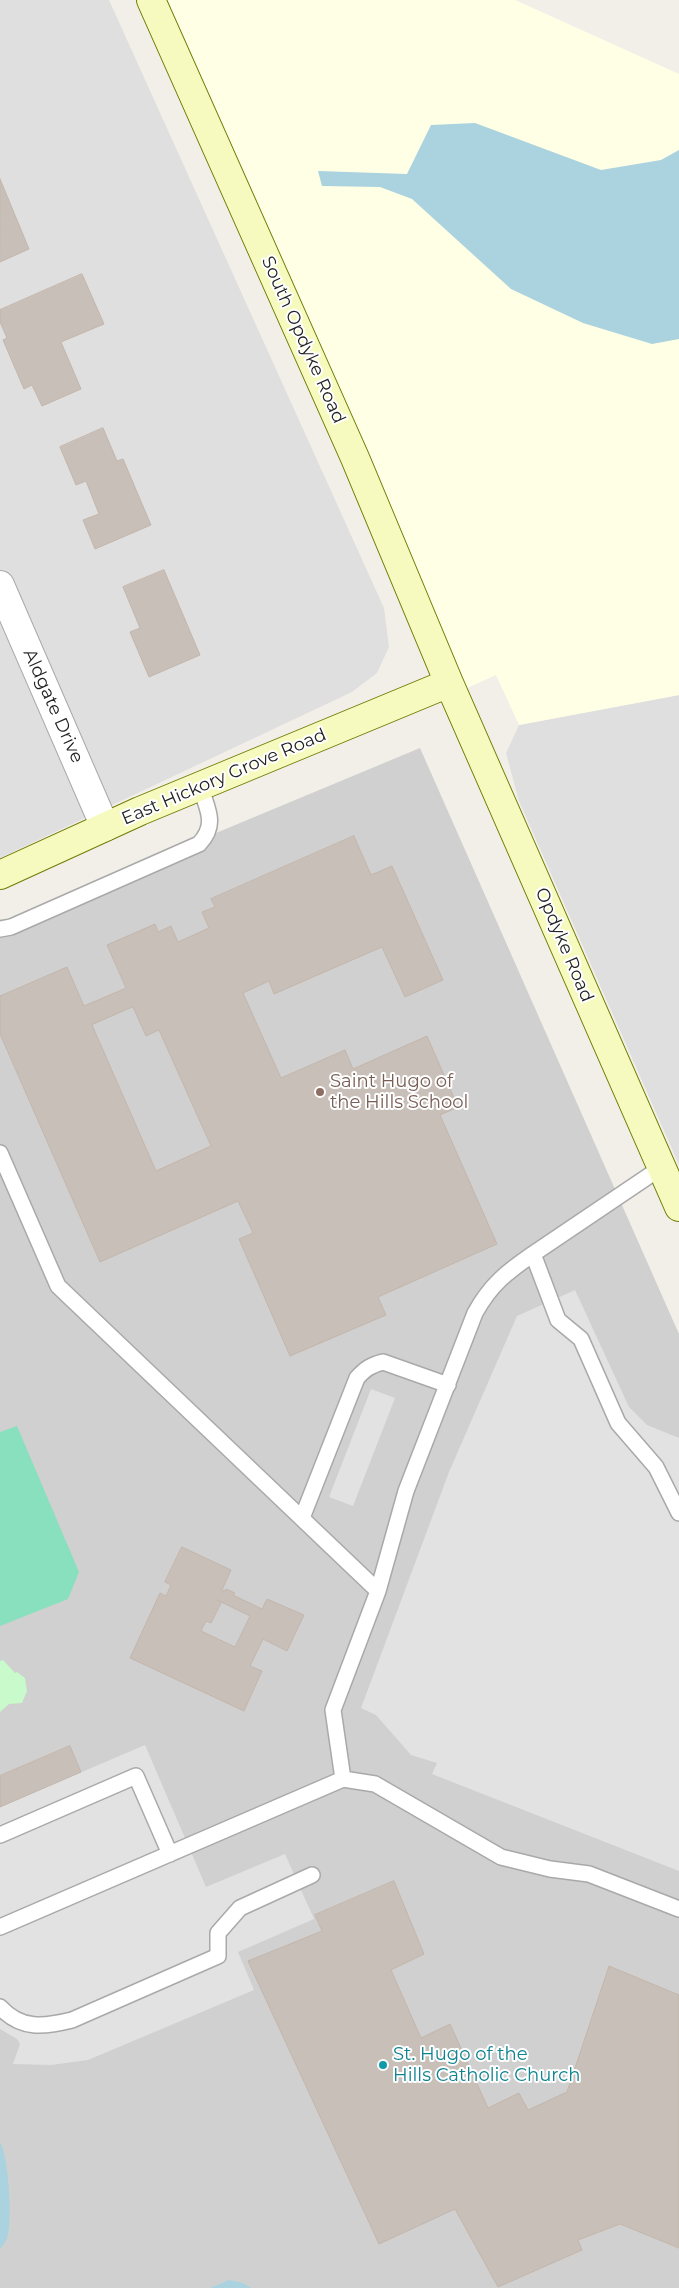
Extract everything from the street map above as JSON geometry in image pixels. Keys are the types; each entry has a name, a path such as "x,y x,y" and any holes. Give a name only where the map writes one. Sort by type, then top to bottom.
{"main road":[{"name":"South Opdyke Road","path":"151,0 343,432 450,683"},
{"name":"East Hickory Grove Road","path":"0,875 200,786 450,683"},
{"name":"Opdyke Road","path":"450,683 679,1207"}],"street":[{"name":"Aldgate Drive","path":"0,585 105,827"}],"lane":[{"path":"0,929 11,927 199,844 208,835 210,826 200,786"},
{"path":"0,1153 58,1286 378,1591"},
{"path":"343,1779 333,1710 378,1591 406,1491 475,1313 485,1295 501,1276 662,1167"},
{"path":"533,1254 558,1320 581,1339 618,1422 656,1467 679,1513"},
{"path":"302,1518 358,1378 364,1370 373,1364 383,1362 448,1385"},
{"path":"0,1834 136,1776 170,1854"},
{"path":"0,1927 343,1779 375,1784 501,1857 550,1869 589,1874 679,1908"},
{"path":"0,2007 15,2020 30,2026 49,2026 72,2020 218,1956 218,1932 240,1908 312,1875"}],"shaded area":[{"path":"0,0 109,0 384,608 389,647 377,673 352,692 0,858"},
{"path":"143,0 515,0 679,74 679,695 519,725 496,675 451,695"},
{"path":"679,695 679,1165 519,801 506,753 519,725"},
{"path":"420,748 679,1334 679,2288 0,2288 0,923"},
{"path":"575,1290 629,1407 647,1425 679,1438 679,1871 432,1774 437,1763 411,1755 376,1715 361,1708 449,1472 517,1316"},
{"path":"371,1389 395,1398 353,1506 329,1497"},
{"path":"145,1745 206,1887 285,1854 314,1919 238,1952 254,1990 88,2060 51,2065 13,2064 20,2044 17,2039 0,2029 0,1807"}],"green space":[{"path":"17,1426 79,1572 68,1599 0,1626 0,1432"},
{"path":"3,1660 15,1673 17,1672 25,1678 27,1691 22,1703 9,1704 0,1712 0,1661"}],"water":[{"path":"475,123 601,170 661,160 679,150 679,339 652,344 583,323 511,289 412,199 380,187 322,186 318,171 407,174 431,125"},
{"path":"0,2142 8,2174 10,2215 7,2237 0,2249"},
{"path":"229,2280 243,2283 251,2288 210,2288"}],"building":[{"path":"0,179 29,249 0,262"},
{"path":"82,274 104,324 61,342 81,389 42,406 32,385 24,389 3,340 7,338 0,322 0,310"},
{"path":"103,428 117,461 123,459 151,525 95,549 83,520 99,514 86,481 76,485 60,447"},
{"path":"164,570 200,655 149,677 130,632 140,628 123,587"},
{"name":"Saint Hugo of the Hills School","path":"354,836 371,875 392,866 443,980 405,997 382,947 274,994 269,981 243,993 281,1078 345,1050 353,1069 427,1036 458,1107 440,1115 497,1244 378,1297 386,1315 290,1356 239,1239 253,1233 238,1201 100,1262 0,1034 0,996 67,967 84,1006 126,988 107,945 155,924 158,932 171,926 178,942 209,928 202,912 215,907 211,899","holes":["133,1007 146,1036 159,1030 211,1146 156,1171 92,1025"]},
{"path":"182,1547 231,1570 222,1590 225,1591 226,1589 235,1593 233,1595 262,1609 267,1599 304,1615 287,1651 263,1639 250,1666 262,1671 244,1711 130,1658 160,1593 166,1596 171,1585 165,1582","holes":["217,1600 250,1616 235,1647 201,1631 206,1621 211,1623 221,1603"]},
{"path":"70,1746 81,1772 0,1807 0,1776"},
{"name":"St. Hugo of the Hills Catholic Church","path":"394,1881 424,1954 391,1970 421,2038 450,2024 488,2108 519,2093 528,2110 567,2092 609,1966 679,1995 679,2248 620,2224 578,2240 582,2250 498,2287 455,2209 379,2244 248,1961 322,1931 315,1915"}],"place":[{"name":"Saint Hugo of the Hills School","path":"320,1092"},
{"name":"St. Hugo of the Hills Catholic Church","path":"383,2065"}]}
